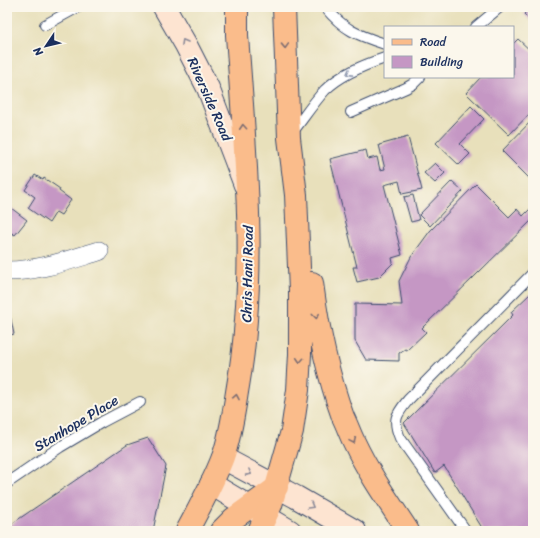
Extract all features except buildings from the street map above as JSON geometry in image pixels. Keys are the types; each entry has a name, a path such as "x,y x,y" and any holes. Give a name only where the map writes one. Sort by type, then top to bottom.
{"main road":[{"name":"Chris Hani Road","path":"187,531 223,458 230,435 245,343 249,250 248,194 237,35 237,7"},
{"path":"284,7 289,138 296,195 311,272 317,324 326,364 353,440 370,474 408,531"},
{"name":"Riverside Road","path":"167,8 208,88 248,194"},
{"path":"258,518 277,487 292,431 298,383 300,354 300,291 296,195"},
{"path":"223,458 296,497 354,531"},
{"path":"211,484 258,518 290,531"},
{"path":"221,531 232,519 258,518"}],"street":[{"path":"7,271 22,271 55,264 99,251"}],"lane":[{"path":"45,25 78,7"},
{"path":"325,7 334,18 347,29 384,44"},
{"path":"477,26 500,7"},
{"path":"289,138 326,90 344,76 361,67 384,58"},
{"path":"351,112 406,88 419,78"},
{"path":"466,531 400,438 396,424 396,415 408,400 533,273"},
{"name":"Stanhope Place","path":"7,483 60,447 140,402"}]}
